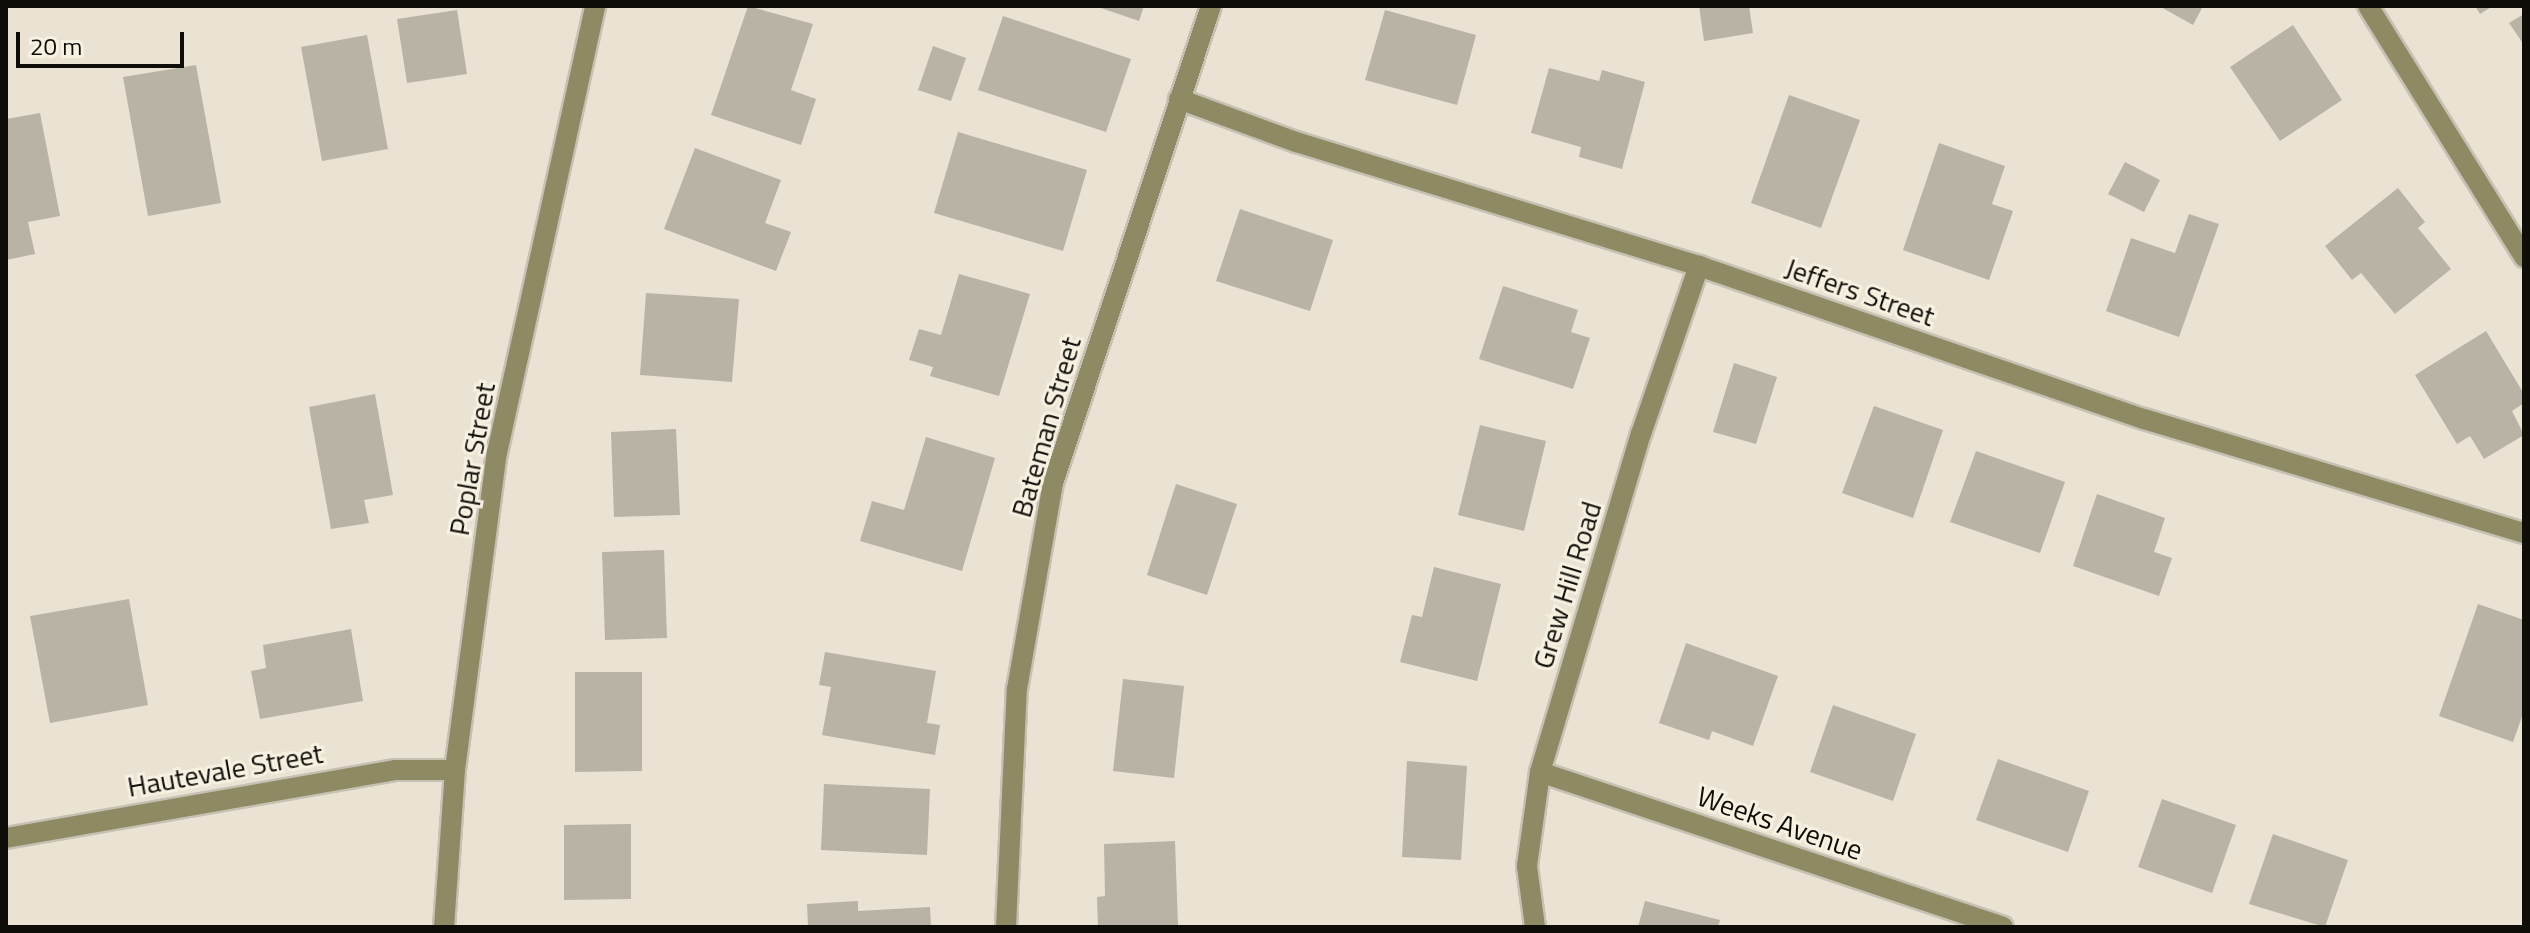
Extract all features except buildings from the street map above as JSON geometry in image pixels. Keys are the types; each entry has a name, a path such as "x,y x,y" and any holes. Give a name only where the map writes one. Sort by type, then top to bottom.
{"street":[{"name":"Poplar Street","path":"444,927 455,770 497,453 595,6"},
{"name":"Bateman Street","path":"1006,927 1017,689 1053,483 1211,6"},
{"path":"2368,6 2524,257"},
{"name":"Jeffers Street","path":"1179,99 1296,142 1699,266 2144,419 2524,533"},
{"name":"Grew Hill Road","path":"1535,927 1527,866 1540,772 1641,434 1699,266"},
{"name":"Hautevale Street","path":"6,838 396,770 455,770"},
{"name":"Weeks Avenue","path":"1540,772 2003,927"}]}
